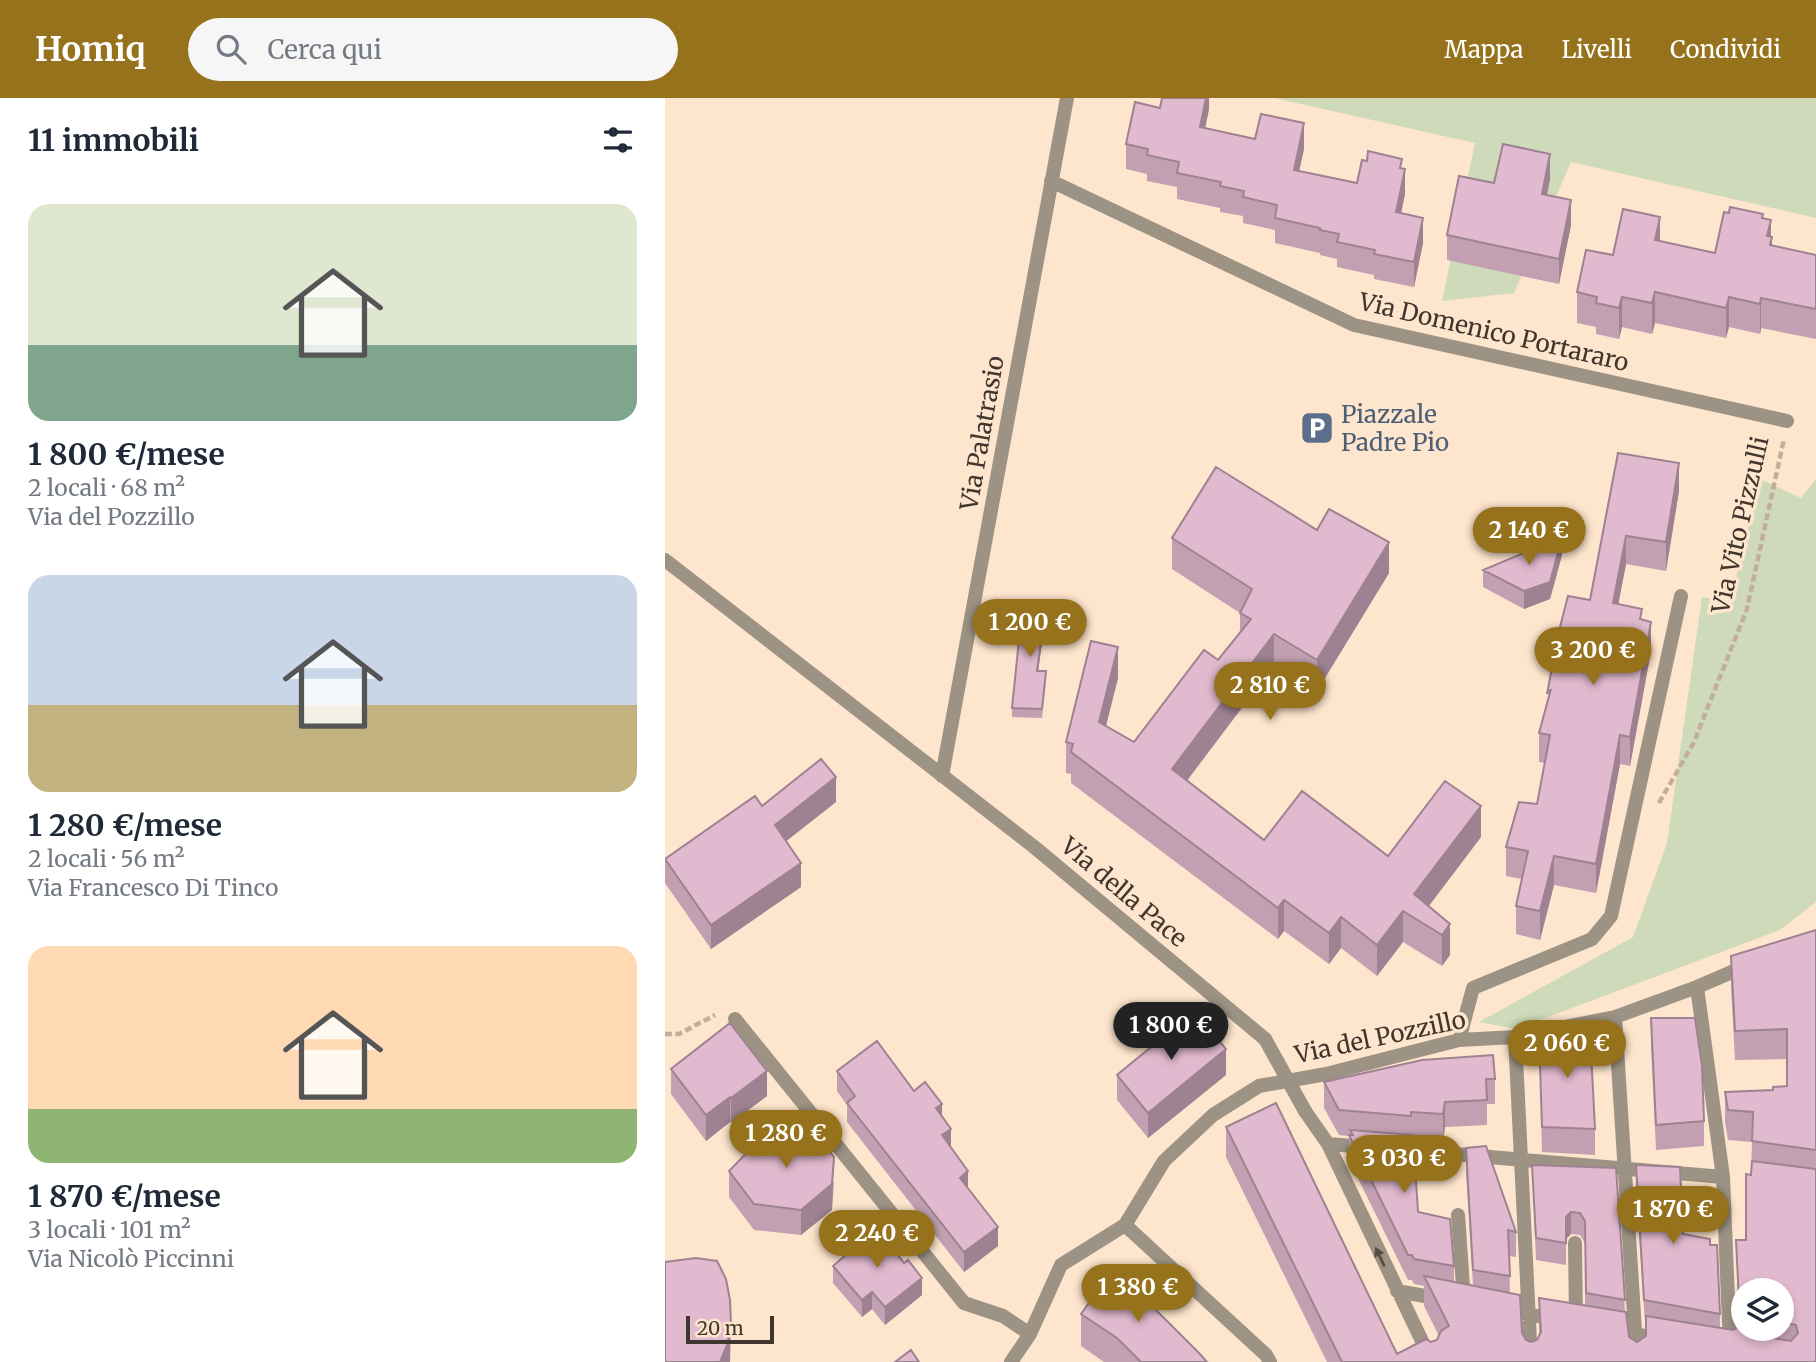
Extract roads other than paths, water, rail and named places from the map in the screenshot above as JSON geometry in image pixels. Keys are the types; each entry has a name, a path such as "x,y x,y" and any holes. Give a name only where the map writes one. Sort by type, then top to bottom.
{"street":[{"name":"Via Palatrasio","path":"942,776 1066,98"},
{"name":"Via Domenico Portararo","path":"1051,181 1354,326 1787,421"},
{"name":"Via della Pace","path":"665,559 1033,846 1265,1040 1305,1111 1328,1144 1432,1362"},
{"name":"Via Vito Pizzulli","path":"1459,1040 1473,988 1592,939 1611,916 1681,596"},
{"name":"Via del Pozzillo","path":"1125,1225 1164,1161 1213,1115 1259,1086 1326,1074 1459,1040 1515,1037 1615,1017 1697,987 1766,957"},
{"path":"1697,987 1723,1177 1723,1350"},
{"path":"1615,1017 1637,1362"},
{"path":"735,1019 964,1303 1003,1315 1030,1334"},
{"path":"1515,1037 1531,1362"},
{"path":"1328,1144 1723,1177"},
{"path":"1458,1215 1477,1306"},
{"path":"1011,1362 1030,1334 1061,1265 1125,1225 1266,1355 1270,1362"},
{"path":"1575,1243 1588,1326"},
{"path":"1397,1291 1676,1342"}],"place":[{"name":"Piazzale Padre Pio","path":"1317,428"}]}
